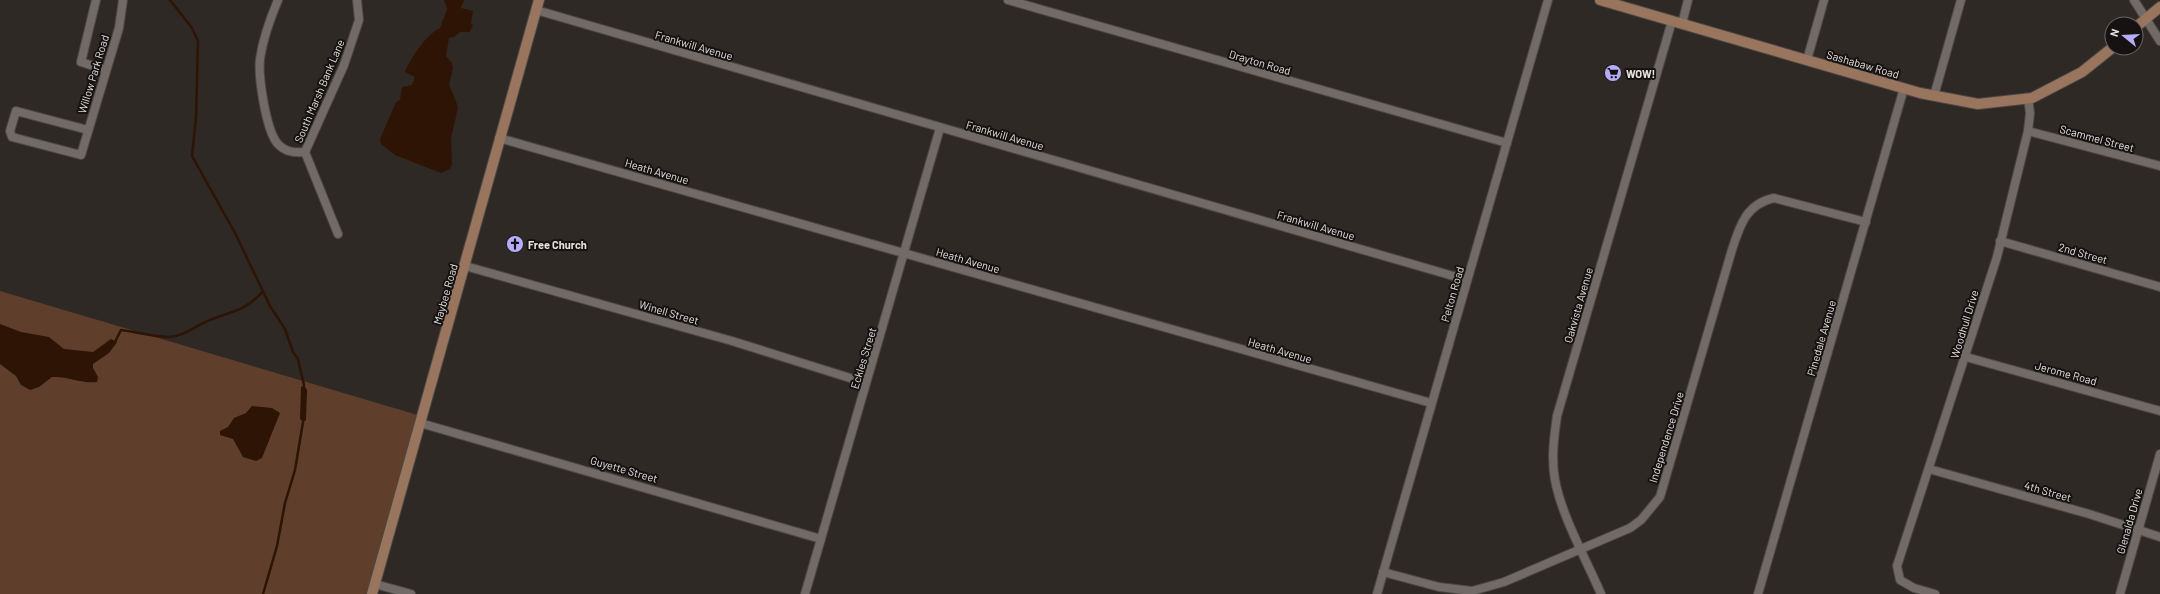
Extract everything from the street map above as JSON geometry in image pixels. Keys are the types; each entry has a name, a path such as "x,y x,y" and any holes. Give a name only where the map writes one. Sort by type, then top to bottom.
{"main road":[{"name":"Maybee Road","path":"372,594 539,0"},
{"name":"Sashabaw Road","path":"1600,0 1904,88 1934,96 1978,104 2028,98 2082,72 2104,54"},
{"path":"2146,18 2160,7"}],"street":[{"path":"96,0 81,62 106,70"},
{"name":"Willow Park Road","path":"88,130 16,111 10,131 12,136 82,155 88,130 119,28 123,0"},
{"path":"278,0 267,28 260,61 265,108 270,129 277,142 289,151 296,153 305,152"},
{"name":"South Marsh Bank Lane","path":"338,234 305,152 344,65 359,20 357,0"},
{"name":"Drayton Road","path":"1008,0 1507,143"},
{"name":"Pelton Road","path":"1377,594 1548,0"},
{"name":"Oakvista Avenue","path":"1601,594 1570,524 1555,481 1552,455 1555,428 1677,22 1688,0"},
{"path":"1807,60 1824,0"},
{"path":"1934,96 1960,0"},
{"path":"2134,0 2160,41"},
{"name":"Frankwill Avenue","path":"536,10 1468,280"},
{"name":"Pinedale Avenue","path":"1758,594 1904,88"},
{"name":"Woodhull Drive","path":"1935,594 1914,588 1900,580 1897,571 1901,551 1966,357 2000,241 2028,131 2030,113 2028,98"},
{"name":"Eckles Street","path":"805,594 905,254 940,128"},
{"name":"Scammel Street","path":"2028,131 2160,166"},
{"name":"Heath Avenue","path":"499,138 1431,404"},
{"name":"Independence Drive","path":"1383,572 1444,588 1472,591 1504,582 1630,528 1641,520 1660,497 1731,253 1746,214 1753,207 1765,200 1774,198 1866,222"},
{"name":"2nd Street","path":"2000,241 2160,287"},
{"name":"Winell Street","path":"465,266 732,341 866,383"},
{"name":"Jerome Road","path":"1966,357 2160,411"},
{"name":"Guyette Street","path":"420,423 821,539"},
{"name":"Glenalda Drive","path":"2120,594 2137,530 2160,454"},
{"name":"4th Street","path":"1929,469 2089,514 2160,537"},
{"path":"375,584 411,594"}],"shaded area":[{"path":"444,0 464,0 461,8 473,11 471,23 473,26 469,32 460,32 454,37 449,38 446,56 452,63 453,69 449,84 458,107 451,139 452,164 450,169 441,173 395,155 381,144 380,139 396,102 400,100 402,87 412,85 415,77 405,72 415,53 430,35 440,28 447,9"},
{"path":"0,291 421,416 370,594 0,594"},
{"path":"0,324 21,332 49,337 64,349 93,352 111,339 117,342 109,353 93,364 93,368 98,377 97,382 86,382 52,377 39,387 30,390 21,385 16,376 0,364"},
{"path":"304,385 307,390 306,420 303,422 300,419 301,387"},
{"path":"252,406 272,408 280,413 262,458 256,461 243,457 233,439 220,435 220,431 228,427 234,418 246,413"}],"waterway":[{"path":"170,0 192,28 198,41 196,117 192,156 235,233 270,306 285,329 293,352 298,359 304,385"},
{"path":"114,344 121,330 164,337 181,335 205,322 245,307 257,298 263,291"},
{"path":"263,594 277,546 285,503 295,470 303,422"}],"place":[{"name":"WOW!","path":"1613,73"},
{"name":"Free Church","path":"515,244"}]}
